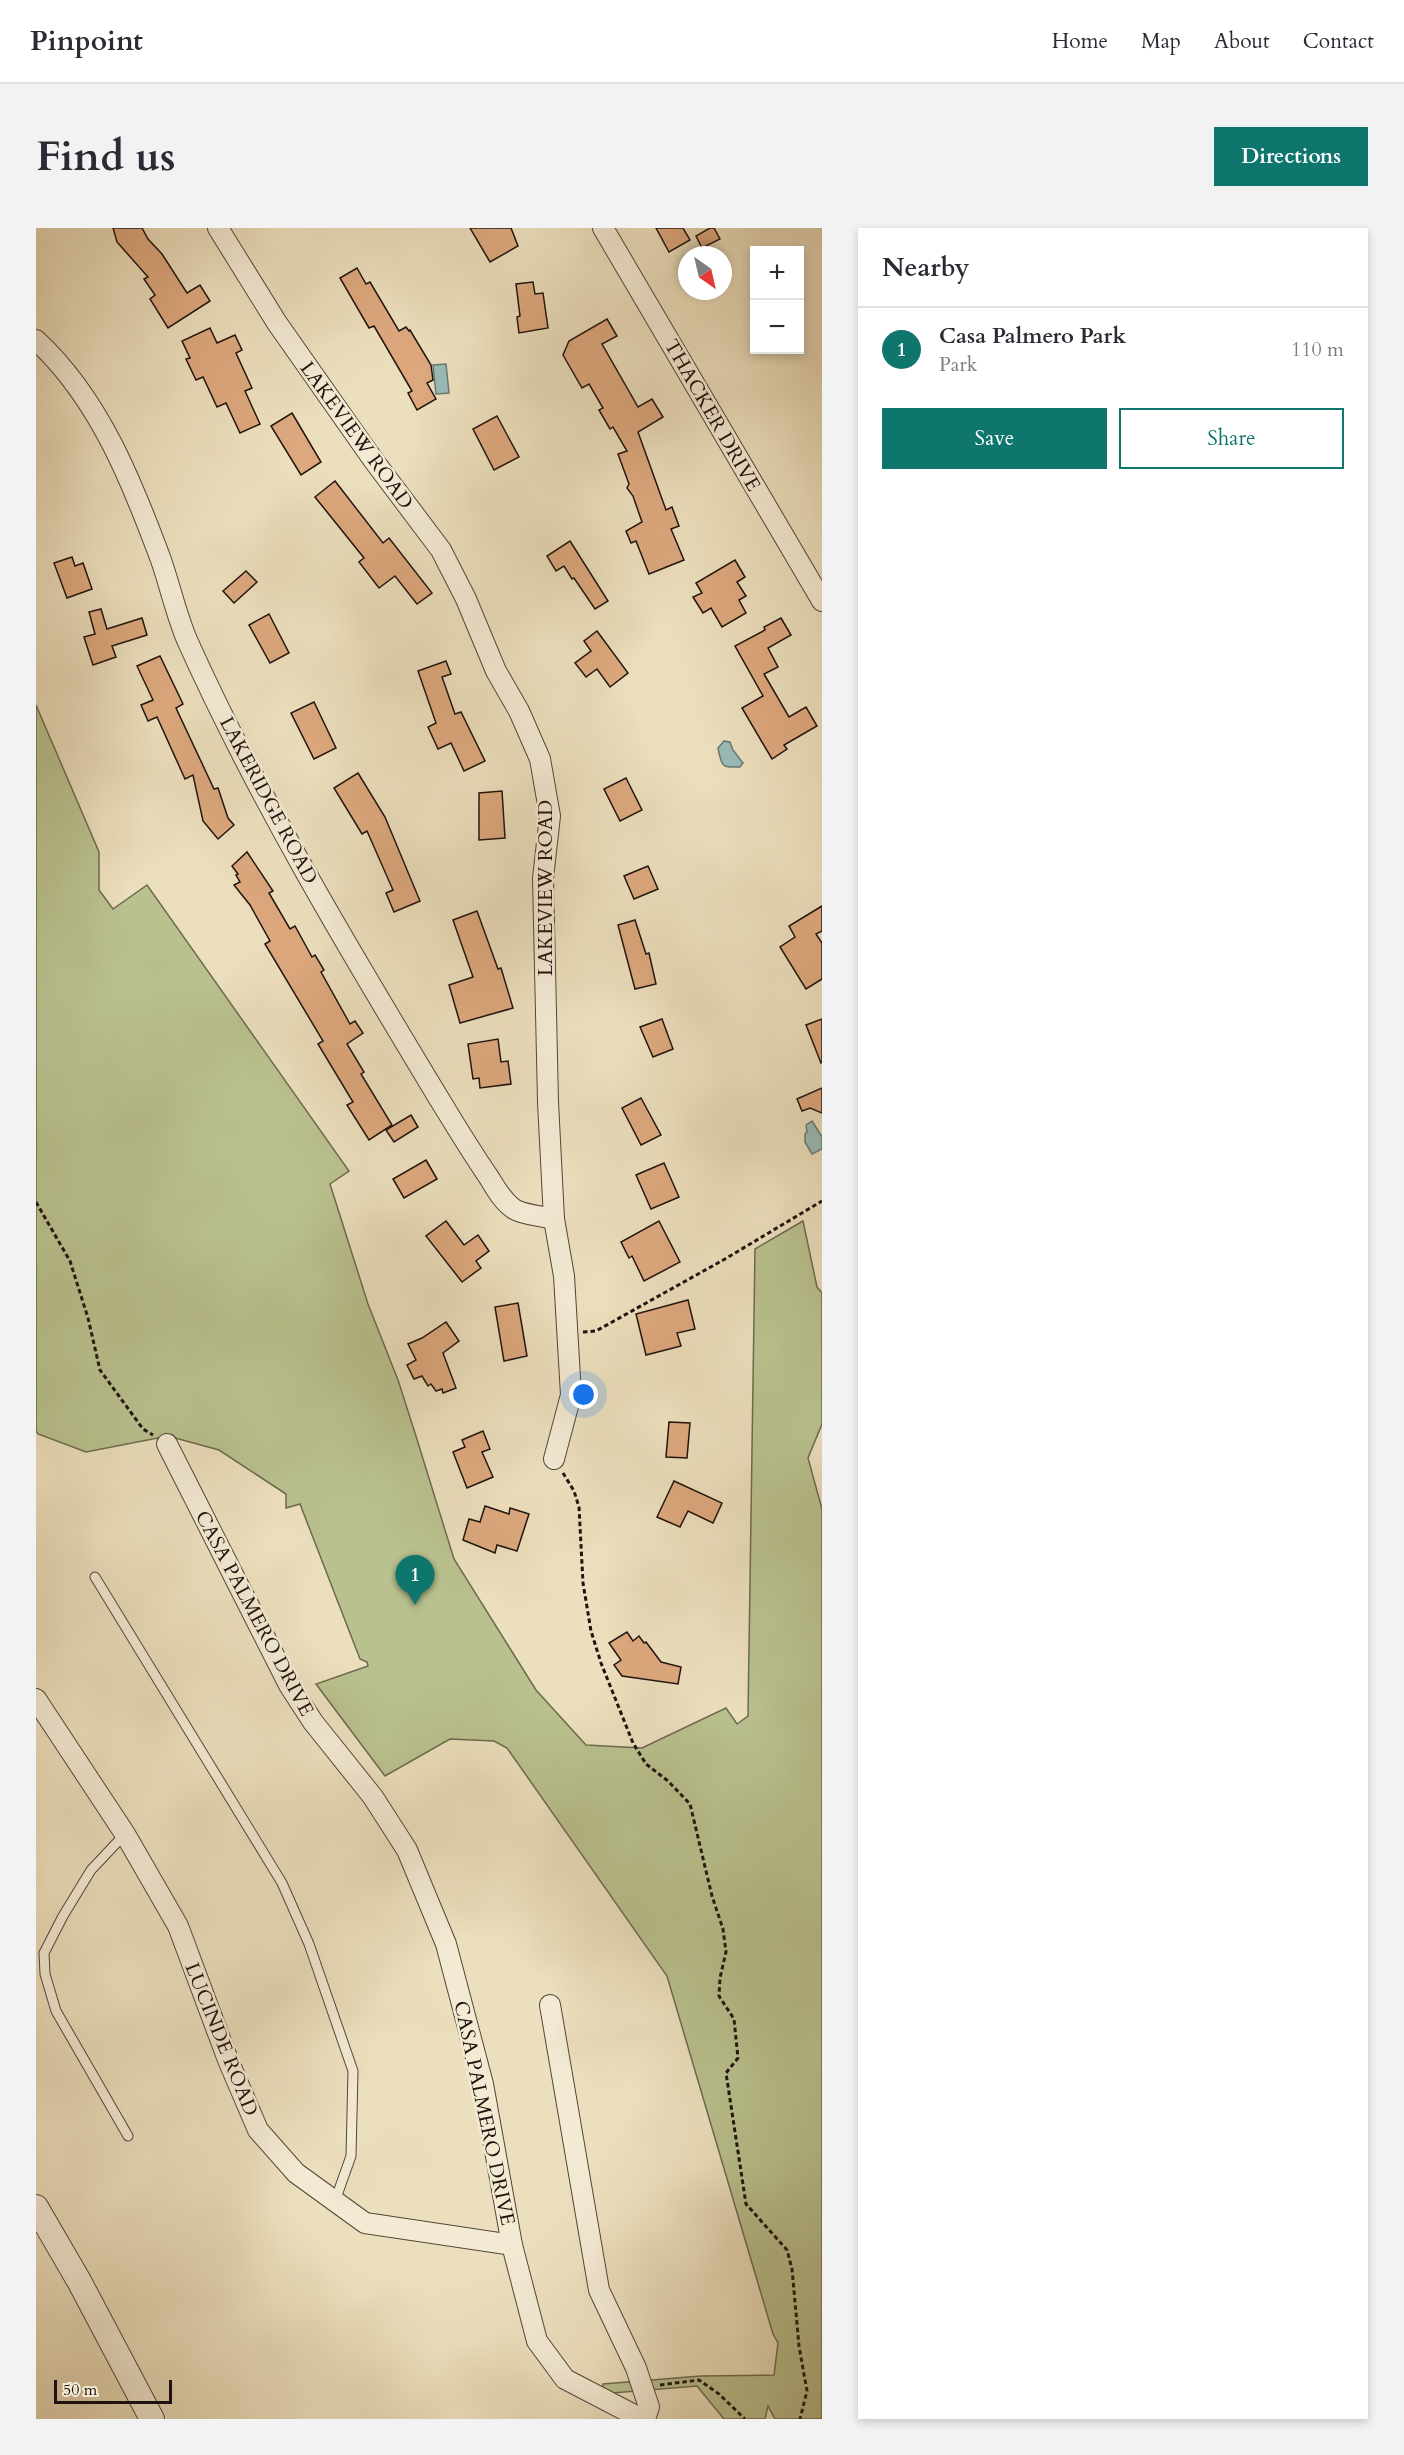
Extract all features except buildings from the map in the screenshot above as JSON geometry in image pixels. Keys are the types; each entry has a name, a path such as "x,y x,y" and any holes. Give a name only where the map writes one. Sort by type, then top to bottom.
{"street":[{"name":"LAKEVIEW ROAD","path":"218,228 277,323 374,461 441,550 466,599 496,671 519,711 540,759 550,816 543,878 548,1102 554,1219 564,1276 571,1395 554,1459"},
{"name":"THACKER DRIVE","path":"603,228 822,601"},
{"name":"LAKERIDGE ROAD","path":"36,340 55,358 83,394 118,455 161,560 185,636 216,701 254,777 396,1028 501,1197 515,1210 554,1219"},
{"name":"CASA PALMERO DRIVE","path":"167,1444 289,1685 313,1722 373,1797 406,1850 446,1944 483,2084 512,2245 537,2341 565,2379 644,2419"},
{"name":"LUCINDE ROAD","path":"36,1700 125,1834 178,1926 228,2060 258,2130 296,2173 365,2223 512,2245"},
{"path":"550,2005 599,2290 636,2368 649,2407 644,2419"},
{"path":"36,2207 152,2419"}],"lane":[{"path":"95,1577 282,1883 309,1944 353,2071 351,2156 335,2201"},
{"path":"125,1834 92,1870 63,1916 44,1953 45,1974 56,2011 128,2136"}],"path":[{"path":"596,1331 725,1259 822,1201"},
{"path":"36,1202 70,1261 88,1318 100,1370 143,1429 167,1444"},
{"path":"554,1459 574,1491 579,1508 583,1583 591,1631 601,1663 633,1743 646,1764 668,1781 690,1804 712,1896 723,1929 726,1952 720,1978 719,1996 734,2019 738,2058 726,2073 728,2094 746,2204 787,2250 792,2269 799,2346 807,2391 800,2419"}],"green space":[{"path":"36,705 99,852 99,890 113,909 147,885 349,1171 330,1184 368,1304 398,1380 454,1559 536,1690 586,1745 642,1748 726,1708 737,1724 748,1716 755,1249 803,1221 817,1287 822,1293 822,1424 808,1458 822,1509 822,2419 775,2419 768,2406 765,2419 724,2419 697,2386 601,2394 603,2384 701,2376 774,2375 778,2343 773,2334 667,1976 507,1748 494,1741 450,1739 385,1776 316,1684 368,1666 367,1662 360,1659 300,1504 286,1508 286,1494 219,1450 168,1436 86,1452 38,1434 36,1431"}],"water":[{"path":"446,364 449,393 436,394 433,365"},
{"path":"724,741 730,742 743,763 740,767 727,767 722,763 718,748"},
{"path":"812,1121 822,1137 822,1149 812,1154 805,1142 805,1134 806,1125"}],"place":[{"name":"Casa Palmero Park","path":"415,1605"}]}
